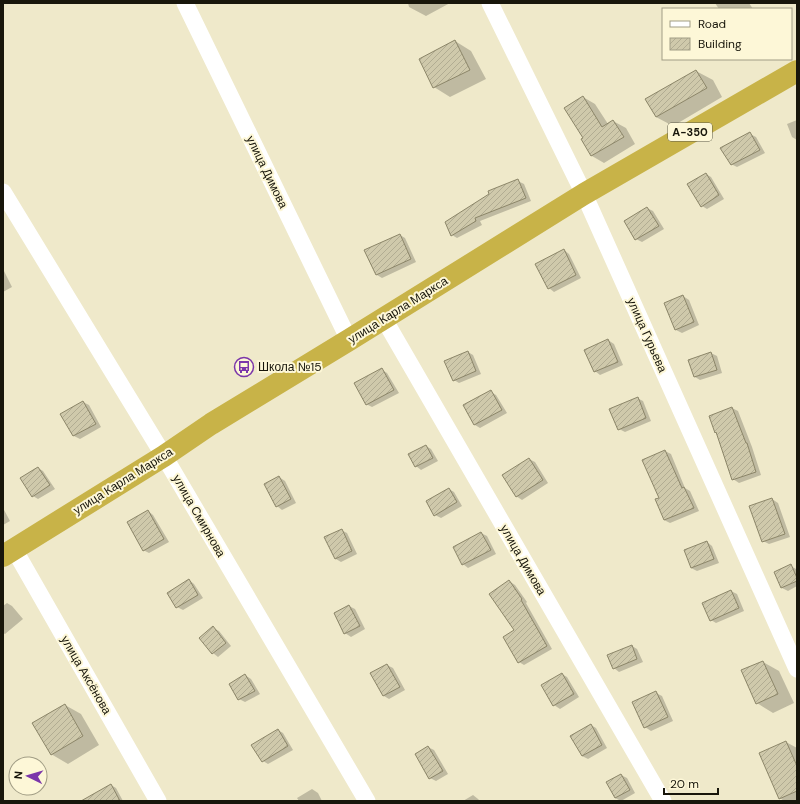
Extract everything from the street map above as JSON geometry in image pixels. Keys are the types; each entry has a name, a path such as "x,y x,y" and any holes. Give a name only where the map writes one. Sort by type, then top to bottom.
{"highway":[{"name":"улица Карла Маркса","path":"9,552 164,456 211,424 384,319 584,194 797,70"}],"street":[{"name":"улица Димова","path":"185,3 349,340"},
{"name":"улица Гурьева","path":"490,3 584,194 797,669"},
{"name":"улица Смирнова","path":"3,192 164,456 367,801"},
{"name":"улица Димова","path":"384,319 663,801"},
{"name":"улица Аксёнова","path":"9,552 158,801"}],"building":[{"path":"455,40 470,70 433,88 419,59"},
{"path":"696,70 707,88 656,117 645,99"},
{"path":"583,96 602,127 613,120 624,137 591,156 581,139 583,138 564,108"},
{"path":"750,132 760,150 731,165 720,148"},
{"path":"706,173 719,195 701,207 687,184"},
{"path":"518,179 526,198 475,218 476,221 451,236 445,222 489,194 488,191"},
{"path":"647,207 659,226 635,240 624,221"},
{"path":"400,234 411,259 376,275 364,250"},
{"path":"564,249 576,275 548,289 535,264"},
{"path":"683,295 694,322 675,330 664,303"},
{"path":"608,339 618,362 594,372 584,350"},
{"path":"468,351 476,371 453,381 444,361"},
{"path":"711,352 717,370 694,377 688,360"},
{"path":"382,368 394,390 366,405 354,383"},
{"path":"491,390 502,410 474,425 463,405"},
{"path":"638,397 646,418 618,430 609,409"},
{"path":"83,401 96,424 73,436 60,414"},
{"path":"732,407 747,443 756,472 732,480 709,416"},
{"path":"426,445 433,458 415,467 408,454"},
{"path":"665,450 682,488 684,487 694,508 664,520 655,499 659,498 642,460"},
{"path":"529,458 543,480 516,497 502,475"},
{"path":"38,467 50,485 32,497 20,478"},
{"path":"279,476 291,499 276,507 264,484"},
{"path":"449,488 457,502 434,516 426,501"},
{"path":"772,498 785,534 762,542 749,506"},
{"path":"148,510 164,539 143,551 127,522"},
{"path":"342,529 352,551 335,559 324,537"},
{"path":"481,532 491,550 462,565 453,547"},
{"path":"707,541 714,559 691,568 684,550"},
{"path":"791,564 797,581 781,588 774,572"},
{"path":"189,579 198,595 176,608 167,593"},
{"path":"509,580 522,599 521,600 547,646 518,663 503,637 514,630 489,594"},
{"path":"731,590 739,608 710,621 702,603"},
{"path":"349,605 360,626 344,634 334,613"},
{"path":"213,626 226,643 212,654 199,638"},
{"path":"632,645 637,659 613,669 607,655"},
{"path":"763,661 778,694 756,704 741,670"},
{"path":"387,664 400,687 383,696 370,673"},
{"path":"562,673 574,694 553,706 541,685"},
{"path":"245,674 255,691 238,700 229,684"},
{"path":"656,691 668,717 644,728 632,702"},
{"path":"65,704 83,736 51,755 32,723"},
{"path":"591,724 602,745 582,756 570,736"},
{"path":"278,729 288,746 262,762 251,745"},
{"path":"786,741 797,766 797,791 779,799 759,753"},
{"path":"428,746 443,771 429,779 415,754"},
{"path":"621,774 630,790 615,798 606,782"},
{"path":"111,784 120,801 81,801"}],"place":[{"name":"Школа №15","path":"244,367"}]}
